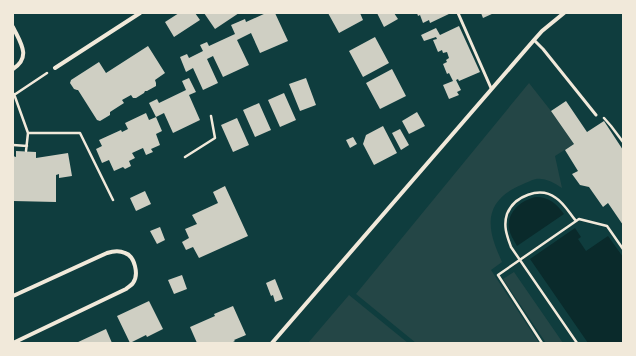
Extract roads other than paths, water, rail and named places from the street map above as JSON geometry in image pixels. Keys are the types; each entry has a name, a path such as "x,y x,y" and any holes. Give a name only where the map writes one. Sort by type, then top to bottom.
{"street":[{"path":"55,68 140,13"},
{"path":"272,343 534,40 542,31 564,13"},
{"path":"13,27 24,53 21,63 13,69"},
{"path":"13,296 107,252 114,251 126,253 131,258 136,268 136,276 133,283 126,289 13,343"}],"lane":[{"path":"458,13 492,88"},
{"path":"534,40 543,49 596,115"}]}
